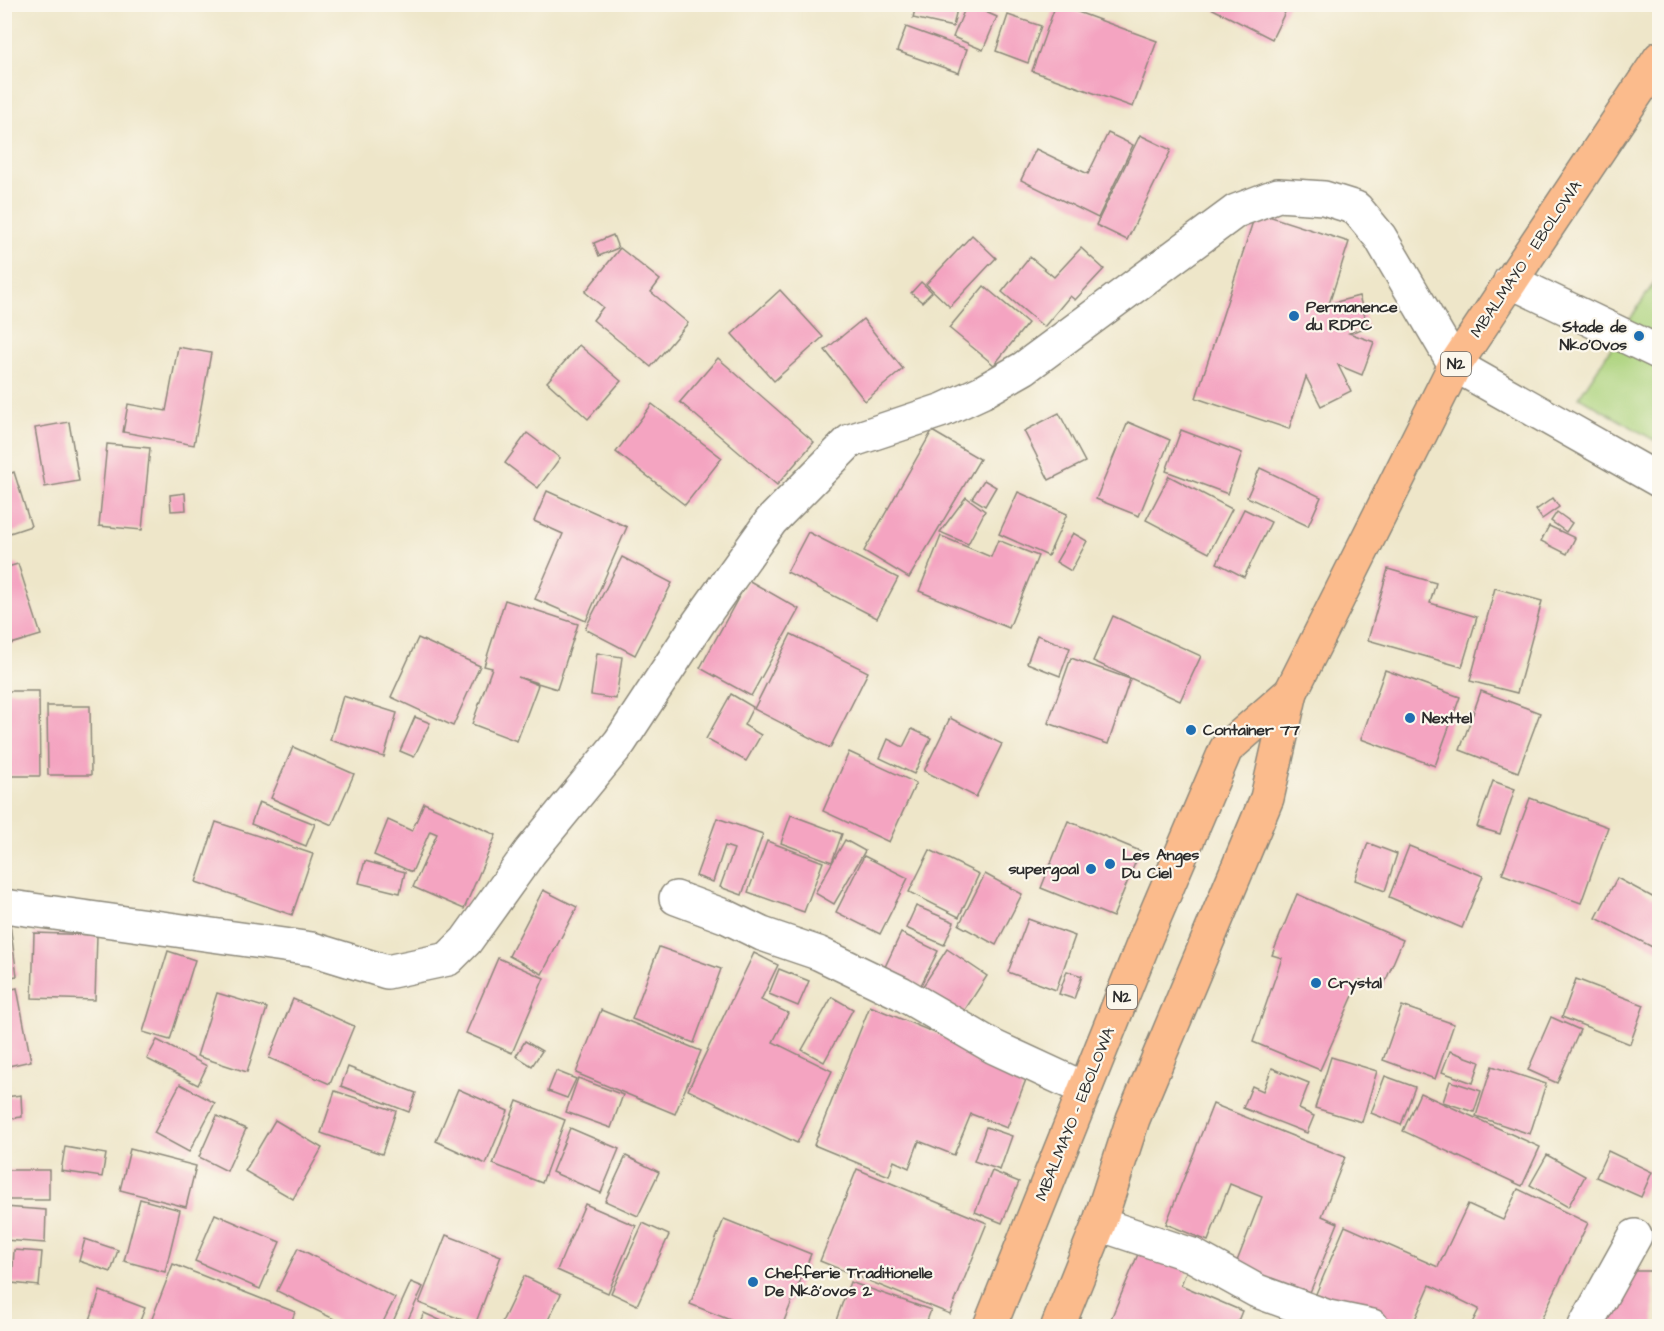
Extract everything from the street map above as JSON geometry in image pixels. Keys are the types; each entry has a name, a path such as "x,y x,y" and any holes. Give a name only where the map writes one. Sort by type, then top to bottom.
{"highway":[{"name":"MBALMAYO - EBOLOWA","path":"1058,1326 1099,1224 1133,1119 1267,798 1291,692 1455,365 1659,58"},
{"name":"MBALMAYO - EBOLOWA","path":"990,1326 1146,937 1226,749 1291,692"}],"street":[{"path":"4,906 312,949 387,972 448,959 466,941 530,852 620,742 699,622 771,521 850,441 943,410 982,392 1024,368 1236,211 1278,195 1324,198 1356,208 1380,237 1455,365 1659,481"},
{"path":"1510,281 1659,353"},
{"path":"676,898 727,917 762,934 818,953 901,993 994,1047 1085,1089"},
{"path":"1099,1224 1192,1255 1257,1291 1328,1317 1372,1326"},
{"path":"1585,1326 1635,1236"}],"green space":[{"name":"Stade de Nko'Ovos","path":"1659,275 1659,443 1579,397"}],"building":[{"path":"916,4 958,4 953,27 913,18"},
{"path":"967,4 997,17 983,50 953,37"},
{"path":"1056,4 1157,41 1133,107 1032,71"},
{"path":"1203,4 1289,4 1272,39"},
{"path":"1008,15 1041,26 1028,63 996,51"},
{"path":"906,27 967,49 959,73 897,51"},
{"path":"1108,133 1133,145 1098,218 1021,180 1036,149 1088,174"},
{"path":"1140,135 1171,150 1127,240 1096,225"},
{"name":"Permanence du RDPC","path":"1256,212 1349,242 1329,304 1359,296 1368,327 1349,333 1374,342 1362,375 1338,365 1351,391 1321,406 1306,377 1289,429 1196,398"},
{"path":"613,235 618,248 599,256 594,243"},
{"path":"972,235 996,258 950,307 926,284"},
{"path":"620,248 660,280 651,292 688,323 651,367 593,320 603,307 585,292"},
{"path":"1081,248 1104,269 1075,300 1070,296 1044,327 1002,292 1030,257 1054,277"},
{"path":"921,282 932,292 922,302 911,293"},
{"path":"984,286 1028,323 994,365 949,328"},
{"path":"780,290 823,337 774,381 732,334"},
{"path":"863,319 903,369 865,401 825,350"},
{"path":"579,345 621,381 588,419 547,382"},
{"path":"178,347 211,353 194,445 123,432 128,404 166,411"},
{"path":"718,358 814,442 777,485 680,402"},
{"path":"652,404 722,458 685,505 616,452"},
{"path":"1059,413 1085,462 1049,480 1024,431"},
{"path":"69,422 79,481 45,487 35,428"},
{"path":"1128,422 1170,440 1139,516 1096,499"},
{"path":"1181,430 1242,453 1228,494 1166,471"},
{"path":"932,431 980,459 909,578 864,551"},
{"path":"527,433 560,458 538,488 505,463"},
{"path":"107,444 150,448 142,530 99,526"},
{"path":"1260,468 1321,497 1308,526 1247,497"},
{"path":"14,472 31,526 4,535 4,476"},
{"path":"1169,476 1232,509 1209,553 1146,520"},
{"path":"984,480 996,487 985,506 972,498"},
{"path":"547,491 627,527 586,621 535,599 563,534 534,521"},
{"path":"1018,492 1067,514 1048,556 999,534"},
{"path":"185,493 186,510 171,511 170,495"},
{"path":"966,497 985,511 968,544 940,532"},
{"path":"1553,498 1559,507 1542,519 1536,510"},
{"path":"1244,509 1271,522 1244,577 1217,563"},
{"path":"1557,512 1572,523 1566,532 1551,521"},
{"path":"1549,526 1575,538 1567,554 1541,541"},
{"path":"808,532 898,578 877,618 787,572"},
{"path":"1073,533 1087,541 1071,571 1056,562"},
{"path":"941,536 991,557 998,540 1038,556 1009,628 919,591"},
{"path":"622,557 672,583 635,655 585,629"},
{"path":"18,564 41,635 4,646 4,568"},
{"path":"1388,569 1436,583 1430,603 1477,617 1462,667 1368,640"},
{"path":"748,580 799,609 751,696 700,668"},
{"path":"1495,588 1542,601 1517,693 1470,681"},
{"path":"505,600 578,624 557,689 518,677 538,685 517,741 472,724 492,668 484,666"},
{"path":"1113,616 1201,656 1180,701 1093,661"},
{"path":"791,634 868,672 830,748 754,709"},
{"path":"1037,635 1070,648 1060,676 1027,663"},
{"path":"418,638 480,666 453,726 391,697"},
{"path":"597,653 622,657 616,699 591,695"},
{"path":"1071,658 1130,679 1108,744 1048,723"},
{"name":"Nexttel","path":"1385,670 1460,697 1435,766 1361,739"},
{"path":"4,691 39,691 40,776 4,776"},
{"path":"1481,691 1540,713 1518,772 1460,750"},
{"path":"731,694 753,707 744,725 761,735 746,761 706,739"},
{"path":"343,696 397,713 384,757 330,740"},
{"path":"47,706 90,706 91,775 48,775"},
{"path":"415,717 430,723 414,757 400,751"},
{"path":"950,718 1002,744 976,797 924,771"},
{"path":"912,729 931,738 914,774 880,758 888,739 903,747"},
{"path":"293,747 354,774 332,825 271,798"},
{"path":"849,752 916,783 889,842 823,811"},
{"path":"1493,781 1515,789 1500,834 1477,827"},
{"path":"1530,798 1608,827 1581,903 1502,874"},
{"path":"259,802 315,824 306,846 251,824"},
{"path":"424,803 496,835 464,909 413,887 437,834 430,831 412,872 374,855 388,820 412,831"},
{"path":"791,815 842,834 832,862 781,843"},
{"path":"717,818 763,834 742,895 720,887 734,849 725,846 713,882 696,876"},
{"name":"supergoal","path":"1068,821 1140,851 1113,917 1041,888"},
{"path":"216,822 313,854 292,915 196,882"},
{"path":"845,840 865,851 834,904 815,893"},
{"path":"767,841 823,862 804,912 748,892"},
{"path":"1368,843 1397,854 1385,891 1355,880"},
{"path":"1409,846 1483,876 1462,928 1389,897"},
{"path":"930,850 979,874 959,917 909,892"},
{"path":"864,856 908,878 880,934 836,912"},
{"path":"365,861 405,872 400,893 359,883"},
{"path":"985,874 1022,894 996,945 959,925"},
{"path":"1617,878 1660,901 1660,951 1596,918"},
{"path":"543,890 577,907 542,974 509,956"},
{"name":"Crystal","path":"1297,894 1403,940 1383,987 1360,980 1320,1070 1253,1042 1282,958 1272,955"},
{"path":"916,906 954,922 944,945 906,928"},
{"path":"1028,919 1075,936 1056,990 1008,972"},
{"path":"10,924 17,976 4,978 4,925"},
{"path":"34,933 97,935 95,1000 32,998"},
{"path":"901,933 938,951 920,987 884,969"},
{"path":"659,947 721,969 694,1043 632,1019"},
{"path":"947,949 987,976 961,1016 921,989"},
{"path":"168,951 195,960 170,1040 143,1032"},
{"path":"754,953 778,965 761,1000 788,1013 773,1042 832,1071 797,1143 688,1090"},
{"path":"498,958 544,978 512,1053 466,1033"},
{"path":"779,969 809,981 798,1006 769,994"},
{"path":"1067,971 1082,976 1074,999 1059,994"},
{"path":"1576,979 1644,1005 1630,1044 1562,1017"},
{"path":"17,988 31,1061 4,1067 4,991"},
{"path":"217,993 267,1008 247,1072 197,1056"},
{"path":"832,997 853,1009 824,1062 802,1050"},
{"path":"293,999 354,1026 330,1084 269,1058"},
{"path":"870,1006 1029,1072 1007,1128 971,1114 954,1155 919,1141 909,1168 894,1161 889,1176 814,1145"},
{"path":"1402,1006 1454,1024 1435,1079 1383,1060"},
{"path":"601,1010 701,1051 675,1114 576,1073"},
{"path":"1551,1017 1580,1030 1557,1083 1528,1070"},
{"path":"157,1040 207,1066 198,1085 147,1059"},
{"path":"525,1041 542,1051 532,1066 516,1056"},
{"path":"1450,1051 1480,1062 1473,1083 1442,1072"},
{"path":"1331,1057 1377,1071 1362,1122 1315,1108"},
{"path":"1492,1066 1546,1084 1530,1134 1476,1116"},
{"path":"348,1067 416,1093 409,1112 341,1086"},
{"path":"1272,1068 1309,1083 1299,1109 1314,1116 1307,1133 1243,1108 1252,1086 1263,1091"},
{"path":"556,1071 576,1079 567,1098 548,1091"},
{"path":"1385,1076 1415,1087 1401,1125 1371,1113"},
{"path":"578,1078 623,1095 611,1128 566,1112"},
{"path":"1450,1081 1481,1091 1474,1112 1443,1102"},
{"path":"180,1084 215,1103 189,1152 154,1133"},
{"path":"458,1089 508,1111 486,1164 436,1141"},
{"path":"335,1091 396,1111 382,1154 321,1133"},
{"path":"1420,1093 1540,1147 1522,1186 1403,1131"},
{"path":"21,1095 22,1117 5,1119 5,1097"},
{"path":"517,1101 565,1120 542,1183 493,1164"},
{"path":"1213,1104 1345,1157 1322,1216 1338,1223 1307,1300 1227,1287 1262,1197 1230,1184 1208,1241 1166,1224"},
{"path":"217,1116 246,1129 227,1171 199,1157"},
{"path":"275,1120 322,1148 293,1199 245,1171"},
{"path":"986,1127 1012,1136 1000,1170 974,1161"},
{"path":"570,1128 619,1149 601,1193 552,1172"},
{"path":"65,1147 106,1154 102,1177 61,1171"},
{"path":"130,1149 196,1166 186,1207 120,1190"},
{"path":"1608,1151 1652,1172 1641,1197 1596,1177"},
{"path":"1547,1155 1585,1176 1568,1207 1530,1185"},
{"path":"626,1156 659,1172 638,1216 605,1201"},
{"path":"857,1169 987,1223 950,1314 820,1261"},
{"path":"4,1170 49,1170 49,1200 4,1200"},
{"path":"992,1171 1019,1182 1002,1223 975,1212"},
{"path":"1518,1189 1588,1223 1538,1326 1471,1325 1479,1309 1430,1285 1412,1326 1381,1326 1315,1296 1345,1226 1438,1267 1468,1204 1503,1220"},
{"path":"140,1199 180,1210 165,1272 124,1261"},
{"path":"585,1204 636,1226 608,1293 557,1270"},
{"path":"4,1207 46,1210 45,1243 4,1240"},
{"path":"215,1214 280,1242 260,1289 195,1261"},
{"path":"724,1219 811,1254 782,1326 745,1326 690,1304"},
{"path":"643,1223 669,1235 637,1305 611,1293"},
{"path":"446,1235 501,1256 475,1325 419,1303"},
{"path":"85,1239 118,1250 111,1272 79,1261"},
{"path":"1141,1247 1188,1267 1181,1285 1242,1311 1236,1326 1108,1326"},
{"path":"298,1248 395,1298 381,1326 348,1326 277,1291"},
{"path":"14,1250 42,1252 39,1286 12,1283"},
{"path":"173,1264 295,1312 290,1326 157,1326 150,1324"},
{"path":"1602,1271 1653,1271 1654,1326 1604,1326"},
{"path":"524,1276 561,1294 545,1326 500,1326"},
{"path":"411,1282 423,1287 405,1326 391,1326"},
{"path":"850,1282 931,1310 925,1326 834,1326"},
{"path":"100,1291 145,1308 138,1326 108,1326 90,1320"},
{"path":"424,1313 453,1326 418,1326"}],"place":[{"name":"Permanence du RDPC","path":"1294,316"},
{"name":"Stade de Nko'Ovos","path":"1639,336"},
{"name":"Nexttel","path":"1410,718"},
{"name":"Container 77","path":"1191,730"},
{"name":"Les Anges Du Ciel","path":"1110,864"},
{"name":"supergoal","path":"1091,869"},
{"name":"Crystal","path":"1316,983"},
{"name":"Chefferie Traditionelle De Nkô’ovos 2","path":"753,1282"}]}
